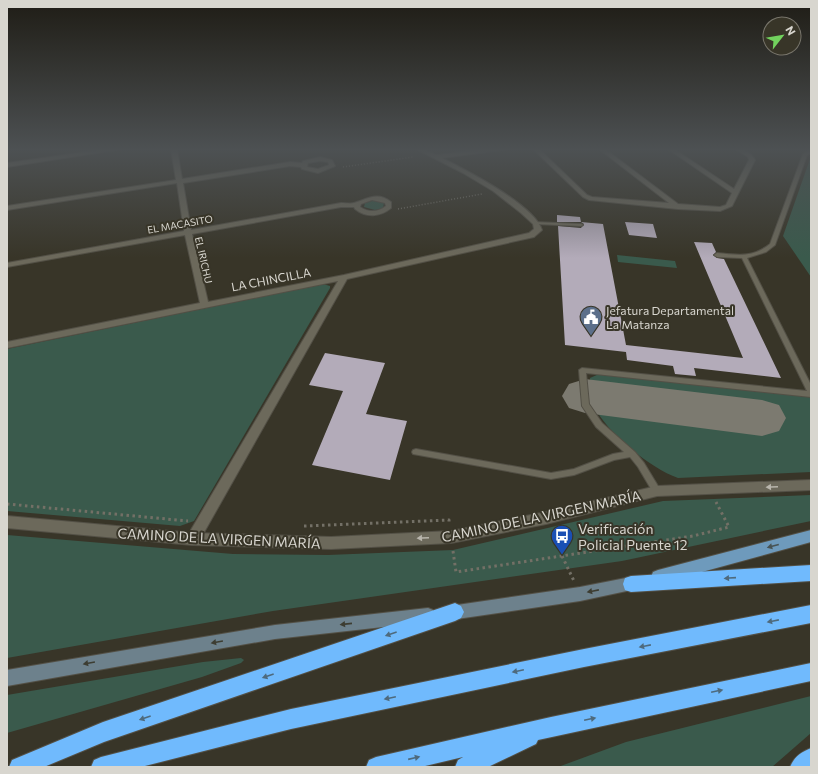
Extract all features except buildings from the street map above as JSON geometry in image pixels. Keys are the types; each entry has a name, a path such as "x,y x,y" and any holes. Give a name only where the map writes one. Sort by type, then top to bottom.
{"highway":[{"path":"632,584 811,573"},
{"path":"20,767 103,732 455,612"},
{"path":"101,767 291,718 584,658 811,614"},
{"path":"376,767 552,727 811,672"},
{"path":"465,767 552,727"},
{"path":"800,767 811,758"}],"main road":[{"path":"7,678 275,632 455,612 580,594 632,584 811,536"}],"street":[{"path":"7,208 154,185"},
{"name":"EL IRICHU","path":"181,185 188,232 205,305"},
{"path":"487,185 498,191 537,226"},
{"path":"573,185 585,196 591,199 678,207 727,208 739,185"},
{"path":"649,185 678,207"},
{"path":"725,185 735,192"},
{"name":"EL MACASITO","path":"7,265 341,205 357,205 365,199 381,199 388,202 389,205 382,212 367,213 359,210 357,205"},
{"name":"LA CHINCILLA","path":"7,345 344,277 530,235 537,226"},
{"path":"193,539 344,277"},
{"name":"CAMINO DE LA VIRGEN MARÍA","path":"7,522 193,539 331,544 451,537 546,518 657,491 811,485"}],"lane":[{"path":"717,254 744,257 764,251 772,245 794,185"},
{"path":"537,226 581,224"},
{"path":"744,257 811,393"},
{"path":"657,491 641,465 632,454 599,425 585,404 582,370 811,393"},
{"path":"416,452 551,476 574,472 613,457 632,454"}],"path":[{"path":"382,212 498,191"},
{"path":"301,526 449,520 456,572 693,536 730,527 709,489"},
{"path":"7,504 202,523"},
{"path":"562,556 580,594"}],"green space":[{"path":"801,185 811,185 811,277 783,236"},
{"path":"375,200 384,203 383,208 375,210 364,207 365,203"},
{"path":"617,255 675,261 677,268 618,262"},
{"path":"323,284 330,286 330,288 194,521 180,526 7,511 7,349"},
{"path":"599,374 811,397 811,472 678,478 667,473 630,448 600,416 593,403 590,378"},
{"path":"811,495 811,521 622,561 273,611 7,658 7,535 233,554 328,555 453,550 663,501"},
{"path":"241,658 244,660 241,663 202,677 7,733 7,695 203,662"},
{"path":"811,696 811,733 772,767 558,767 626,742"}],"taxiway":[{"path":"585,396 762,418"}],"place":[{"name":"Jefatura Departamental La Matanza","path":"591,336"},
{"name":"Verificación Policial Puente 12","path":"562,556"}]}
